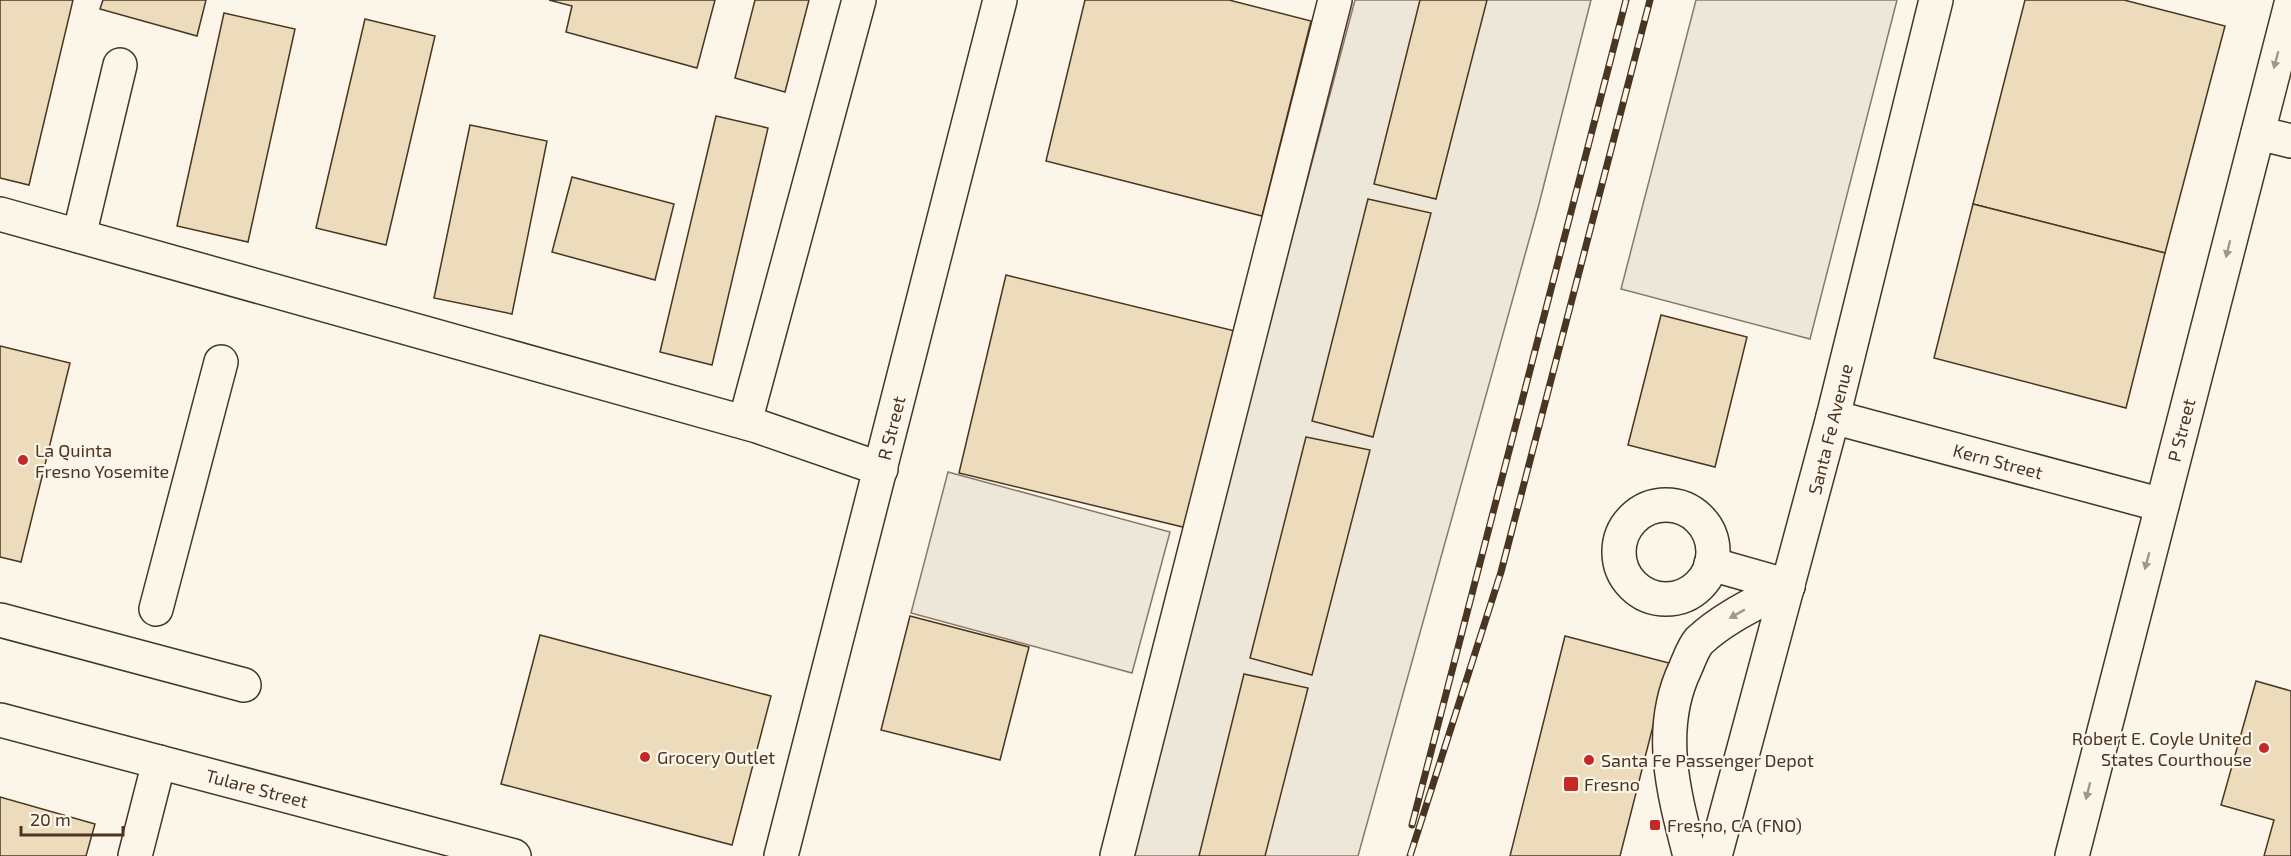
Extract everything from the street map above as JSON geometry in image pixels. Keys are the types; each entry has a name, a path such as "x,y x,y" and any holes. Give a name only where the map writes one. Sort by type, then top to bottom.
{"street":[{"path":"746,422 859,0"},
{"name":"R Street","path":"781,856 1000,0"},
{"path":"1117,856 1335,0"},
{"name":"Santa Fe Avenue","path":"1715,856 1833,417 1936,0"},
{"name":"P Street","path":"2072,856 2291,4"},
{"path":"79,236 120,65"},
{"path":"2258,133 2291,141"},
{"path":"0,214 746,422 880,469"},
{"path":"156,609 221,362"},
{"name":"Kern Street","path":"1833,417 2162,505"},
{"path":"1711,564 1788,586"},
{"path":"1690,856 1669,764 1669,715 1680,679 1697,643 1718,625 1788,586"},
{"path":"0,620 244,685"},
{"name":"Tulare Street","path":"0,720 159,762 462,849 514,856"},
{"path":"135,856 159,762"}],"shaded area":[{"path":"1355,0 1591,0 1538,208 1358,856 1128,856"},
{"path":"1696,0 1897,0 1810,339 1621,289"},
{"path":"948,472 1170,532 1132,673 911,613"}],"building":[{"path":"0,0 73,0 29,185 0,178"},
{"path":"103,0 206,0 197,36 100,9"},
{"path":"549,0 715,0 697,68 566,32 572,6"},
{"path":"755,0 809,0 785,92 735,78"},
{"path":"1085,0 1229,0 1311,21 1262,216 1046,161"},
{"path":"1420,0 1487,0 1436,199 1374,184"},
{"path":"2025,0 2124,0 2225,26 2165,253 1973,204"},
{"path":"224,13 295,29 248,242 177,226"},
{"path":"365,19 435,36 386,245 316,228"},
{"path":"716,116 768,128 712,365 660,352"},
{"path":"470,125 547,141 512,314 434,298"},
{"path":"572,177 674,204 655,280 552,252"},
{"path":"1368,199 1431,213 1373,437 1312,421"},
{"path":"1973,204 2165,253 2126,408 1934,358"},
{"path":"1006,275 1235,331 1187,528 959,473"},
{"path":"1661,315 1747,337 1715,467 1628,445"},
{"name":"La Quinta Fresno Yosemite","path":"0,346 70,363 21,562 0,557"},
{"path":"1306,437 1370,450 1312,675 1250,658"},
{"path":"910,616 1029,647 1000,760 881,730"},
{"path":"540,635 771,696 732,845 501,784"},
{"name":"Santa Fe Passenger Depot","path":"1565,636 1669,663 1620,856 1510,856"},
{"path":"1244,674 1308,688 1265,856 1199,856"},
{"name":"Robert E. Coyle United States Courthouse","path":"2256,681 2291,691 2291,856 2264,856 2274,820 2221,805"},
{"path":"0,797 95,824 86,856 0,856"}],"railway":[{"path":"1412,825 1626,0"},
{"path":"1410,856 1501,572 1650,0"}],"place":[{"name":"La Quinta Fresno Yosemite","path":"23,460"},
{"name":"Robert E. Coyle United States Courthouse","path":"2264,748"},
{"name":"Grocery Outlet","path":"645,757"},
{"name":"Santa Fe Passenger Depot","path":"1589,760"},
{"name":"Fresno","path":"1571,784"},
{"name":"Fresno, CA (FNO)","path":"1655,825"}]}
